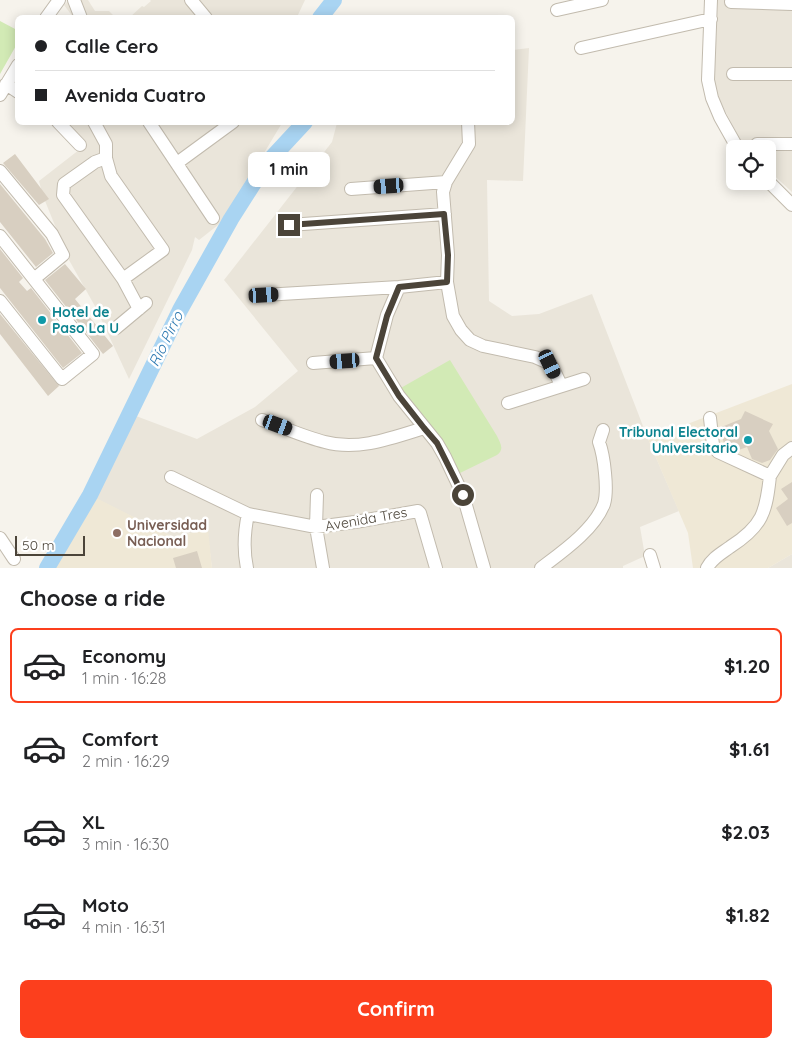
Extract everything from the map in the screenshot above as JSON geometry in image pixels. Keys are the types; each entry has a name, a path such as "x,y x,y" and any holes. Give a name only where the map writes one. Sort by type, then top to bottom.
{"street":[{"path":"48,15 60,0"},
{"path":"74,0 80,15"},
{"path":"190,0 203,15"},
{"path":"557,10 602,0"},
{"path":"711,0 708,80 712,98 733,140"},
{"path":"731,2 792,4"},
{"path":"582,48 711,19"},
{"path":"3,89 15,70"},
{"path":"732,74 792,74"},
{"path":"61,125 80,146"},
{"path":"96,125 106,144 106,158 111,176 163,250 123,279"},
{"path":"152,125 214,218"},
{"path":"177,163 229,125"},
{"path":"468,125 469,144 446,182 443,192 448,255 447,282 453,316 461,330 470,340 483,346 535,357 550,364 561,385"},
{"path":"776,144 792,144"},
{"path":"106,158 95,162 64,184 63,195 143,306 116,328"},
{"path":"0,171 52,234 63,255 34,279"},
{"path":"350,189 446,182"},
{"path":"776,189 792,205"},
{"path":"289,225 444,214"},
{"path":"0,236 93,354 62,379 0,301"},
{"path":"264,295 399,287 447,282"},
{"path":"399,287 387,316 376,358 399,396 437,443 445,458 463,495 484,568"},
{"path":"313,363 376,358"},
{"path":"508,403 584,379"},
{"path":"710,418 713,445 718,452 770,476"},
{"path":"262,420 325,442 342,445 376,442 424,428"},
{"path":"541,568 572,544 599,515 602,509 606,489 603,454 599,442 603,430"},
{"path":"707,568 717,562 753,530 759,522 764,512 770,476 783,455 792,448"},
{"name":"Avenida Tres","path":"171,477 248,514 316,527 363,521 415,510 420,513 436,568"},
{"path":"317,495 316,527 323,568"},
{"path":"247,568 243,536 248,514"},
{"path":"0,538 14,559"},
{"path":"650,555 654,568"}],"shaded area":[{"path":"69,0 88,0 95,11 109,11 113,15 72,15 64,5"},
{"path":"305,0 298,15 132,15 151,1"},
{"path":"718,0 792,0 792,192 776,177 776,140 740,140 721,103 714,83"},
{"path":"529,48 523,181 487,180 489,301 512,316 539,314 592,294 648,439 679,511 640,527 645,556 623,566 623,568 212,568 207,529 174,537 96,499 136,416 197,439 255,407 298,371 224,280 332,142 336,125 515,125 515,50"},
{"path":"64,125 281,125 230,210 218,225 199,240 195,237 192,250 129,379 96,308 69,260 43,196 39,181 84,146"},
{"path":"792,384 792,554 768,568 693,568 688,533 648,439"},
{"name":"Universidad Nacional","path":"90,495 174,537 208,529 212,568 47,568"},
{"path":"792,554 792,568 768,568"}],"green space":[{"path":"0,21 15,29 15,48 0,74"},
{"path":"450,360 497,436 501,446 501,450 497,455 460,473 457,472 399,389"}],"building":[{"path":"15,154 49,199 39,205 3,163"},
{"name":"Hotel de Paso La U","path":"0,184 45,239 53,253 36,267 0,222"},
{"name":"Hotel de Paso La U","path":"0,249 23,278 19,282 27,291 31,288 82,353 63,368 0,288"},
{"name":"Hotel de Paso La U","path":"65,264 86,289 75,299 113,346 103,354 45,280"},
{"name":"Hotel de Paso La U","path":"0,314 59,386 48,396 0,334"},
{"name":"Tribunal Electoral Universitario","path":"745,411 773,424 769,431 778,449 770,460 762,463 752,459 747,447 736,451 725,446 719,428 741,419"},
{"path":"792,482 792,523 787,526 776,508 788,499 781,489"},
{"path":"197,551 202,568 176,568 173,558"}],"waterway":[{"name":"Río Pirro","path":"322,15 334,0"},
{"name":"Río Pirro","path":"47,568 90,495 180,310 231,219 266,164 302,125"}],"place":[{"name":"Hotel de Paso La U","path":"42,320"},
{"name":"Tribunal Electoral Universitario","path":"748,440"},
{"name":"Universidad Nacional","path":"117,533"}],"route":[{"path":"289,225 444,214 448,255 447,282 399,287 387,316 376,358 399,396 437,443 463,495"}]}
